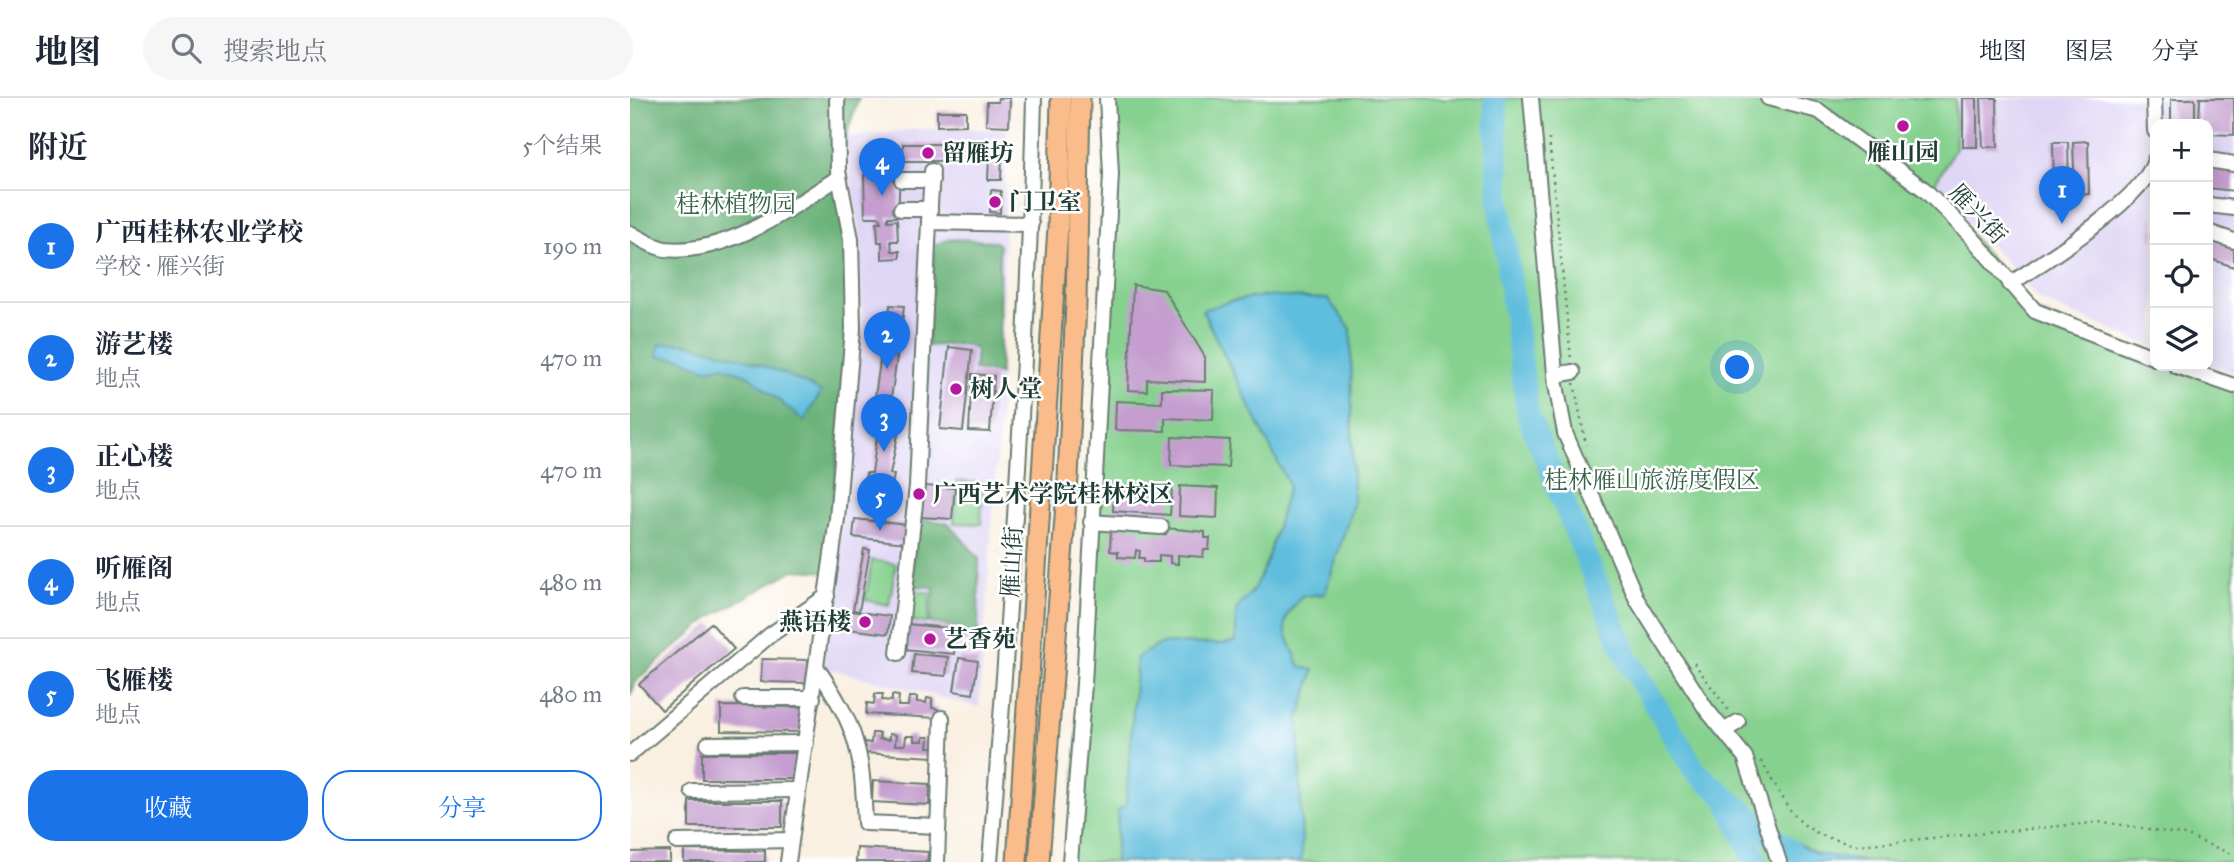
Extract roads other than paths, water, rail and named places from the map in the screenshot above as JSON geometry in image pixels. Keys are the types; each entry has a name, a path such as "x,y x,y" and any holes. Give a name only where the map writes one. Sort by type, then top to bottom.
{"highway":[{"name":"雁山街","path":"1017,862 1058,227 1061,98"},
{"name":"雁山街","path":"1039,862 1068,478 1076,303 1080,98"}],"street":[{"path":"788,862 837,519 853,329 851,239 839,177 836,98"},
{"path":"990,862 1014,557 1031,224 1034,98"},
{"path":"1070,862 1084,684 1090,522 1111,174 1107,98"},
{"path":"1531,98 1555,375 1565,433 1637,600 1706,709 1745,757 1779,862"},
{"name":"雁兴街","path":"1768,98 1819,111 1925,190 1969,234 2035,311 2150,356"},
{"path":"2154,98 2155,119"},
{"path":"2213,161 2234,163"},
{"path":"2010,284 2092,230 2142,181 2150,168"},
{"path":"898,653 917,486 932,176 902,180"},
{"path":"630,233 663,249 725,240 767,223 839,177"},
{"path":"2213,206 2234,208"},
{"path":"901,209 930,216 1031,224"},
{"path":"2213,234 2234,241"},
{"path":"2190,371 2234,386"},
{"path":"1555,375 1573,372"},
{"path":"1090,522 1161,527"},
{"path":"630,754 770,635 827,596"},
{"path":"817,668 844,710 859,747 865,823 938,826"},
{"path":"743,698 813,698"},
{"path":"937,862 942,718"},
{"path":"1724,731 1738,722"},
{"path":"708,744 806,743"},
{"path":"692,791 798,790"},
{"path":"677,842 791,840"}],"water":[{"path":"1263,296 1328,299 1351,329 1353,504 1325,594 1302,596 1285,623 1287,637 1300,667 1314,670 1299,719 1302,858 1299,862 1115,862 1118,810 1126,805 1137,657 1162,643 1222,644 1236,641 1236,610 1254,589 1267,561 1289,485 1202,310 1231,301"},
{"path":"683,343 754,362 821,392 804,421 749,376 723,366 704,369 683,359 657,356 660,344"},
{"path":"1775,831 1817,854 1868,862 1785,862"}],"waterway":[{"path":"1495,98 1499,197 1528,415 1628,660 1696,772 1803,862"},
{"path":"1729,805 1756,862"}],"place":[{"name":"雁山园","path":"1903,126"},
{"name":"留雁坊","path":"928,153"},
{"name":"听雁阁","path":"882,196"},
{"name":"门卫室","path":"995,202"},
{"name":"广西桂林农业学校","path":"2062,224"},
{"name":"游艺楼","path":"887,369"},
{"name":"树人堂","path":"956,389"},
{"name":"正心楼","path":"884,452"},
{"name":"广西艺术学院桂林校区","path":"919,494"},
{"name":"飞雁楼","path":"880,531"},
{"name":"燕语楼","path":"865,622"},
{"name":"艺香苑","path":"930,639"}],"park label":[{"name":"桂林植物园","path":"736,204"},
{"name":"桂林雁山旅游度假区","path":"1652,480"}]}
